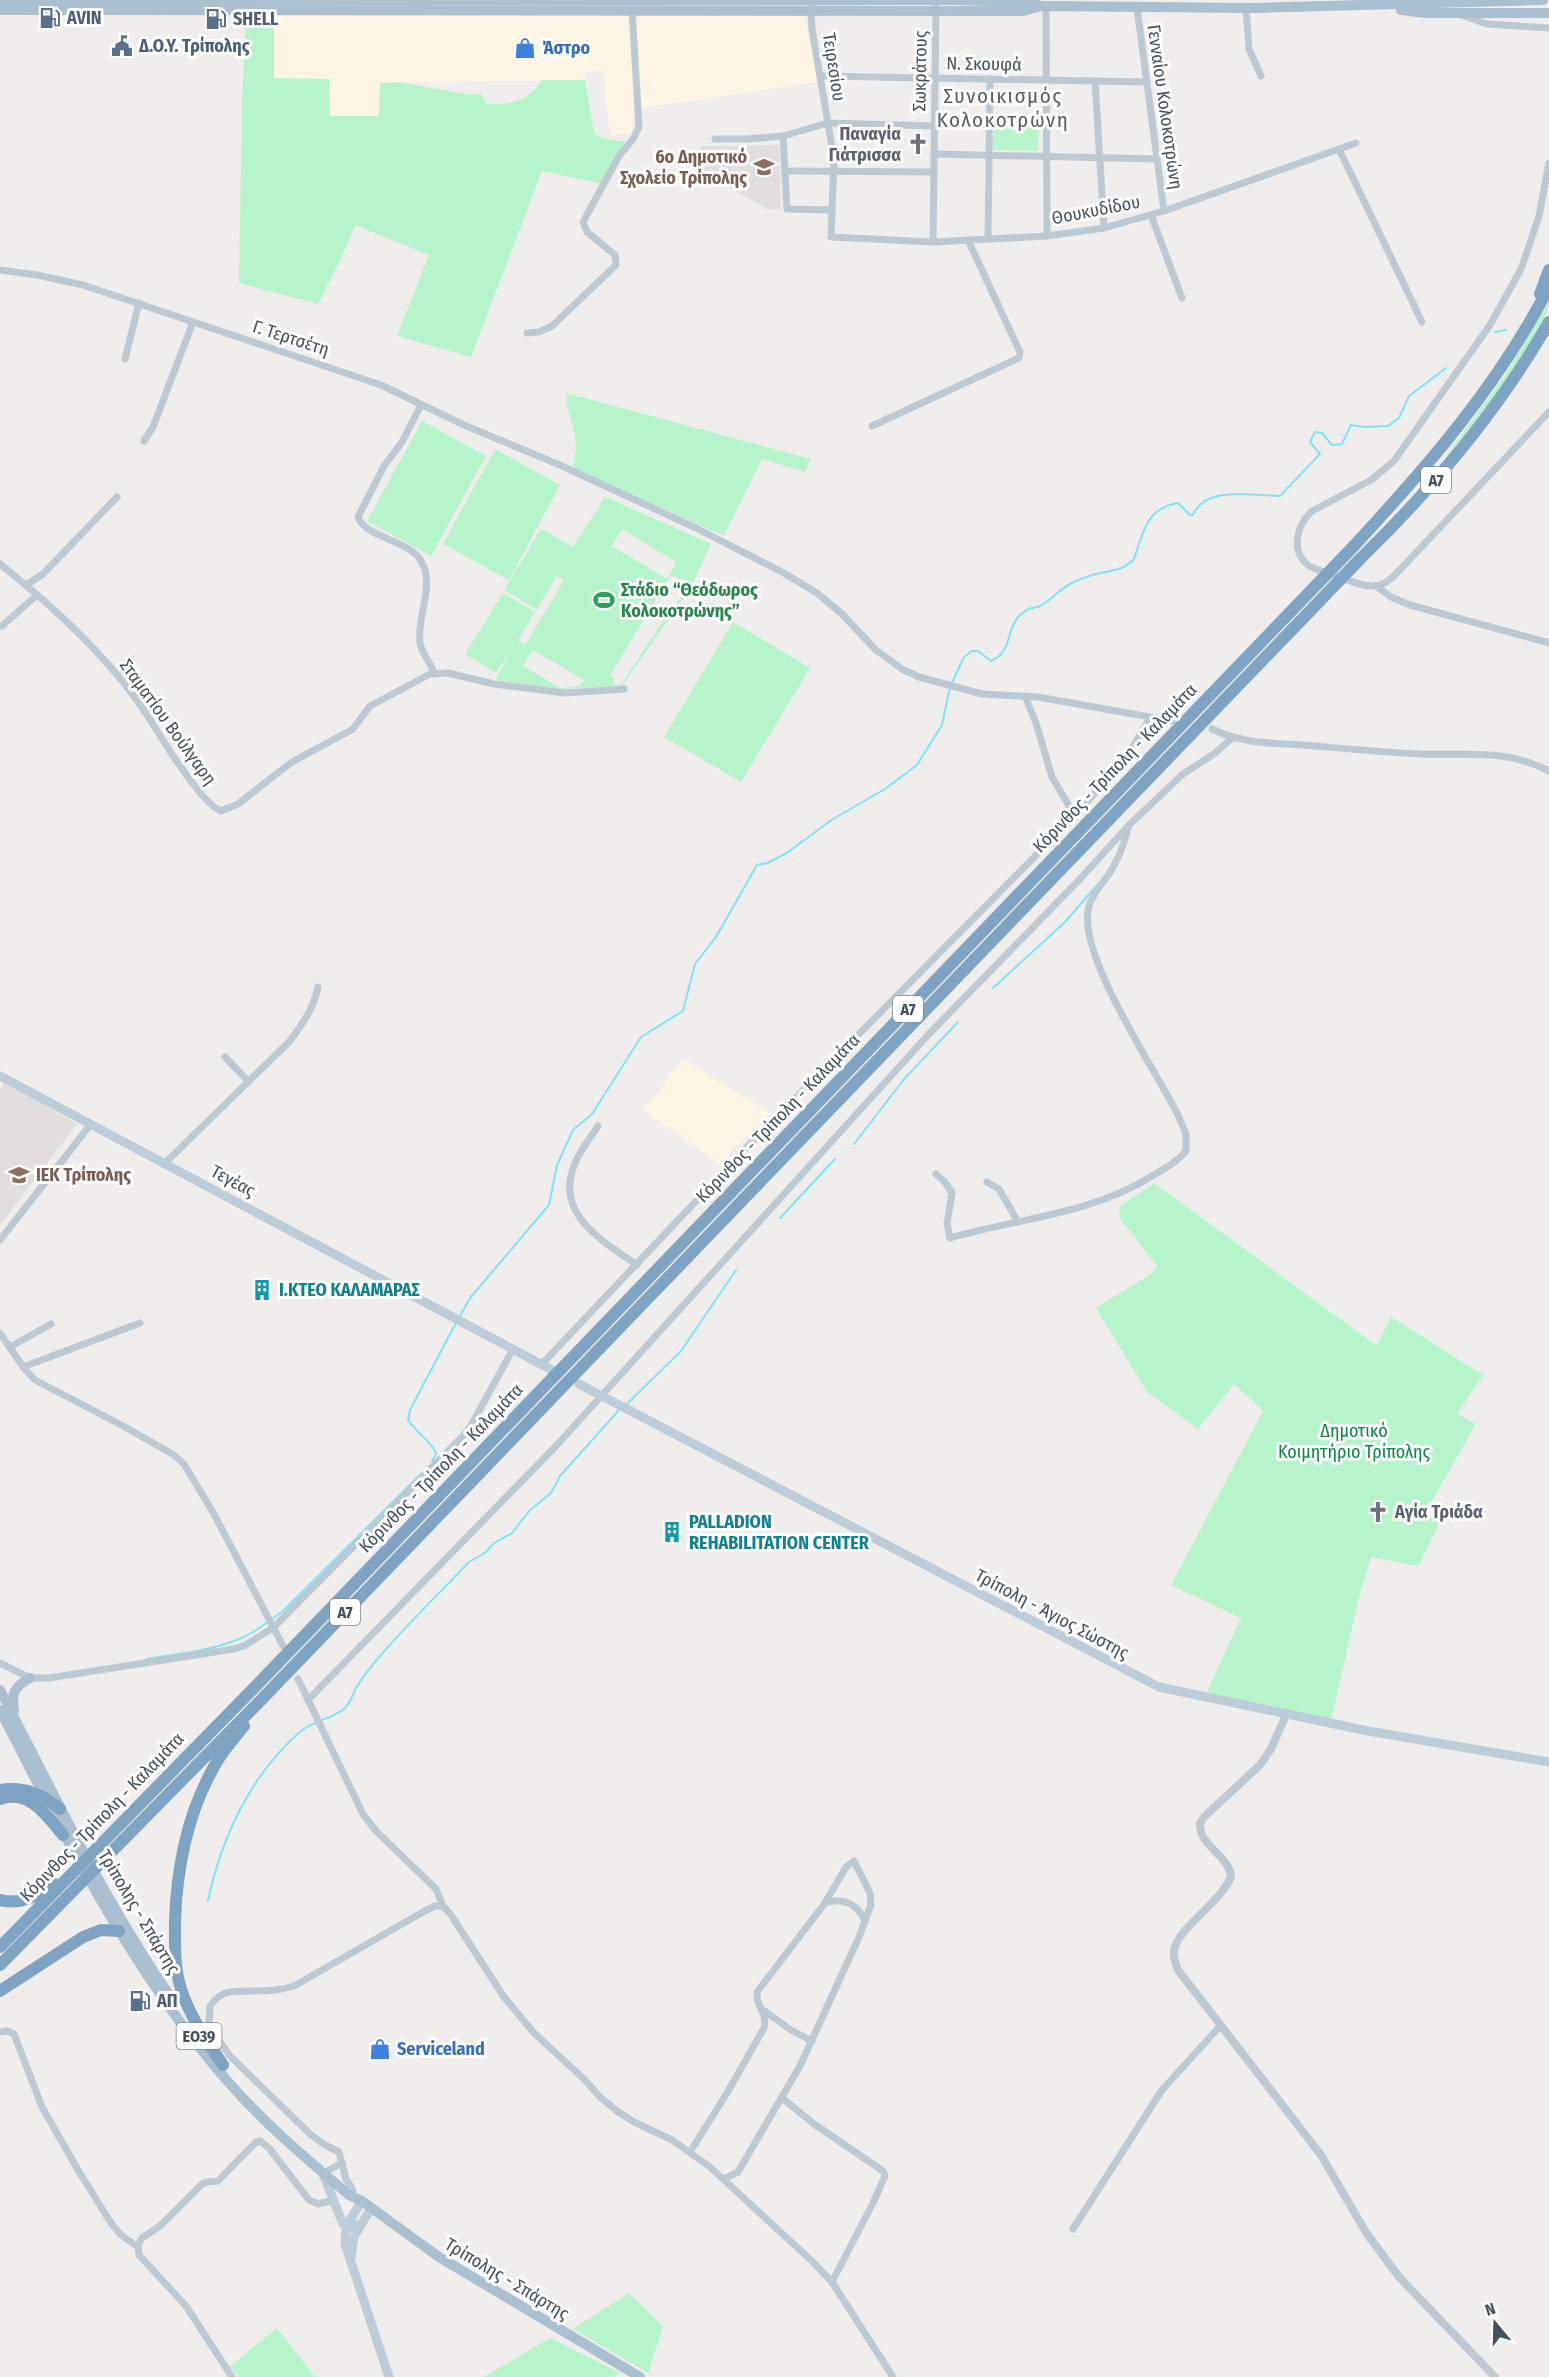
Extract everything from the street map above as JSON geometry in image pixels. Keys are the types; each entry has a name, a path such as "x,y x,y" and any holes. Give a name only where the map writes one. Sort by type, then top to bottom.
{"highway":[{"path":"1526,329 1549,270"},
{"name":"Κόρινθος - Τρίπολη - Καλαμάτα","path":"0,1947 64,1877 82,1863 253,1689 1334,567 1437,454 1491,384 1549,288"},
{"name":"Κόρινθος - Τρίπολη - Καλαμάτα","path":"0,1965 263,1698 1348,571 1405,515 1439,477 1514,380 1549,322"},
{"path":"1514,380 1549,335"},
{"path":"223,2066 193,2018 177,1975 175,1944 178,1877 188,1829 208,1779 222,1754 263,1698"},
{"path":"0,1790 27,1790 44,1797 60,1809"},
{"path":"0,1799 15,1796 32,1802 63,1834"},
{"path":"0,1900 15,1902 35,1896 64,1877"},
{"path":"0,1991 83,1937 101,1930 119,1931"}],"main road":[{"path":"632,5 768,0 811,5"},
{"path":"936,5 953,0 1023,2 1043,6 1246,8 1543,0"},
{"path":"0,2 936,5 1023,11 1043,6"},
{"path":"0,10 248,3"},
{"path":"1383,6 1416,12 1549,14"},
{"name":"Τεγέας","path":"0,1076 513,1349"},
{"path":"513,1349 552,1370"},
{"name":"Τρίπολη - Άγιος Σώστης","path":"579,1384 1141,1679 1164,1688 1286,1715 1549,1762"},
{"path":"15,1718 12,1700 14,1690 18,1684 30,1678"},
{"name":"Τρίπολης - Σπάρτης","path":"0,1690 60,1809 140,1950 197,2034 223,2066 349,2195 440,2257 640,2377"},
{"name":"Τρίπολης - Σπάρτης","path":"0,1710 63,1834 119,1931 160,1994 213,2064 272,2127 325,2171 353,2190 366,2205"},
{"path":"325,2171 341,2219 346,2226 360,2224"},
{"path":"351,2259 352,2243 366,2205"},
{"path":"366,2205 346,2226 344,2237 389,2377"}],"street":[{"path":"527,333 539,332 552,326 616,265 615,255 587,232 583,222 619,156 639,128 632,5"},
{"name":"Τειρεσίου","path":"811,5 812,29 828,123 833,171 831,237"},
{"name":"Σωκράτους","path":"933,242 936,5"},
{"path":"1043,6 1047,236"},
{"name":"Γενναίου Κολοκοτρώνη","path":"1137,8 1164,211"},
{"path":"1246,8 1249,48 1261,76"},
{"path":"1456,13 1487,24 1549,28"},
{"name":"Ν. Σκουφά","path":"820,76 1147,82"},
{"path":"988,239 990,79"},
{"path":"1095,81 1104,228"},
{"path":"715,139 783,136 828,123 934,126"},
{"path":"783,136 788,209 832,210"},
{"name":"Θουκυδίδου","path":"831,237 933,242 1047,236 1104,228 1164,211 1356,143"},
{"path":"1340,149 1422,322"},
{"path":"934,154 1157,159"},
{"path":"1549,163 1539,216 1521,269 1490,325 1394,461 1366,483 1312,511 1300,526 1297,545 1303,560 1309,566 1358,584 1376,586 1391,597 1410,605 1549,643"},
{"path":"785,171 934,172"},
{"path":"1151,215 1182,298"},
{"path":"872,426 1019,358 1020,352 968,240"},
{"name":"Γ. Τερτσέτη","path":"0,270 37,274 75,283 381,385 696,528 782,572 830,604 876,651 911,673 982,694 1025,696 1172,721"},
{"path":"125,359 139,303"},
{"path":"144,441 153,427 193,322"},
{"path":"421,405 402,442 384,466 358,517 362,525 416,554 423,564 426,586 420,642 434,672 494,684 565,693 624,689"},
{"path":"1376,586 1393,577 1549,412"},
{"path":"27,585 43,574 117,497"},
{"name":"Σταματίου Βούλγαρη","path":"0,564 27,585 88,643 136,698 178,763 211,806 221,811 238,804 292,762 353,729 370,706 434,672"},
{"path":"2,626 37,595"},
{"path":"1025,696 1036,723 1052,777 1075,816"},
{"path":"541,1365 751,1143 1075,816 1129,753 1150,718"},
{"path":"1212,729 1231,739 1420,754 1504,755 1530,761 1549,771"},
{"path":"308,1700 472,1534 601,1396 928,1035 1080,879 1129,825 1183,774 1214,754 1231,739"},
{"path":"936,1174 952,1193 947,1217 950,1238 1115,1197 1180,1157 1187,1147 1186,1134 1178,1115 1109,991 1095,953 1088,925 1088,907 1124,847 1129,825"},
{"path":"165,1163 249,1082 296,1032 316,997 318,987"},
{"path":"225,1057 249,1082"},
{"path":"0,1240 91,1124"},
{"path":"598,1126 575,1162 570,1183 570,1203 578,1218 587,1227 637,1265"},
{"path":"987,1182 999,1190 1018,1222"},
{"path":"23,1367 140,1323"},
{"path":"10,1347 51,1324"},
{"path":"0,1333 23,1367 35,1380 135,1433 174,1455 184,1464 214,1514 283,1646"},
{"path":"0,1663 30,1678 73,1676 234,1649 246,1645 273,1626 464,1435 513,1349"},
{"path":"298,1679 363,1814 376,1831 436,1889 443,1906 504,1997 534,2033 600,2097 617,2110 690,2152 724,2180 832,2282 892,2377"},
{"path":"1286,1715 1271,1749 1260,1765 1200,1823 1203,1838 1227,1862 1231,1876 1224,1889 1179,1939 1174,1950 1174,1960 1178,1970 1322,2155 1367,2234 1399,2277 1495,2377"},
{"path":"724,2180 738,2172 782,2098 812,2042 865,1921 871,1905 870,1893 854,1862 846,1867 825,1903 759,1988 756,1999 763,2010 812,2042"},
{"path":"825,1903 839,1900 849,1902 857,1908 865,1921"},
{"path":"353,2190 345,2179 339,2152 325,2145 303,2128 230,2056 209,2023 210,2006 222,1995 230,1992 279,1991 294,1986 423,1912 435,1906 443,1906"},
{"path":"690,2152 759,2038 765,2022 763,2010"},
{"path":"1072,2229 1162,2090 1221,2025"},
{"path":"0,2032 7,2031 14,2034 42,2107 78,2170 111,2223 121,2235 138,2247"},
{"path":"782,2098 814,2124 883,2171 885,2176 832,2282"},
{"path":"232,2377 190,2313 139,2255 138,2247 142,2238 160,2226 202,2184 218,2181 256,2142 260,2141 269,2148 309,2200 318,2204 334,2200"},
{"path":"325,2171 342,2163"}],"shaded area":[{"path":"273,14 804,15 819,82 634,109 632,133 610,136 603,71 584,72 585,80 380,83 379,116 329,116 329,80 273,78"},
{"path":"779,145 781,209 767,209 701,172 701,146"},
{"path":"683,1059 770,1113 719,1164 643,1110"},
{"name":"ΙΕΚ Τρίπολης","path":"5,1082 77,1124 0,1225 0,1089"}],"green space":[{"path":"246,13 274,14 274,78 329,79 330,116 379,116 380,83 398,82 472,95 481,94 487,104 495,104 525,97 542,80 585,80 594,133 602,138 625,142 602,184 542,171 471,357 397,336 429,255 355,225 318,304 239,283"},
{"path":"994,122 1039,123 1038,151 993,150"},
{"path":"1549,302 1536,335 1522,358 1487,407 1443,460 1506,374"},
{"path":"566,393 811,459 805,472 762,459 724,536 572,468 576,448"},
{"path":"422,421 486,456 431,556 367,521"},
{"path":"495,449 560,485 509,580 443,544"},
{"name":"Στάδιο “Θεόδωρος Κολοκοτρώνης”","path":"605,497 711,544 691,587 622,686 560,689 496,680 511,650 496,673 465,654 503,593 535,612 536,609 504,590 541,529 573,547","holes":["622,529 676,562 667,579 612,546","672,574 689,588 665,618 621,685 613,684 615,679 610,675","557,576 564,580 525,645 518,640","533,650 584,680 580,686 560,688 523,666"]},
{"path":"733,622 810,668 741,782 664,737"},
{"name":"Δημοτικό Κοιμητήριο Τρίπολης","path":"1154,1183 1377,1346 1391,1317 1483,1375 1457,1414 1476,1424 1425,1513 1441,1520 1418,1566 1371,1557 1359,1597 1331,1721 1204,1698 1241,1618 1171,1585 1263,1411 1234,1384 1198,1429 1147,1392 1096,1308 1151,1274 1157,1266 1119,1217 1120,1206"},
{"path":"629,2293 663,2327 648,2373 573,2329"},
{"path":"277,2328 315,2377 238,2377 230,2366"},
{"path":"550,2338 620,2373 613,2377 484,2377"}],"waterway":[{"path":"1495,332 1506,330"},
{"path":"460,1316 470,1298 549,1205 557,1165 573,1130 592,1114 641,1037 683,1011 695,964 716,937 757,865 768,863 788,852 833,819 885,789 917,765 942,725 950,687 964,657 972,651 978,651 991,661 1004,650 1015,622 1027,610 1040,606 1066,586 1130,563 1134,559 1147,523 1159,510 1178,503 1190,515 1193,515 1208,499 1219,496 1231,494 1280,496 1320,454 1310,442 1315,432 1322,433 1332,445 1342,444 1351,425 1388,426 1399,418 1409,396 1446,368"},
{"path":"993,988 1065,922 1098,884"},
{"path":"854,1144 905,1078 958,1022"},
{"path":"780,1218 835,1159"},
{"path":"627,1404 681,1351 736,1270"},
{"path":"432,1463 436,1453 408,1420 410,1410 457,1321"},
{"path":"208,1901 230,1831 253,1787 267,1767 301,1731 345,1708 365,1674 398,1636 469,1562 512,1533 530,1510 551,1493 560,1476 620,1409"},
{"path":"147,1659 193,1652 228,1643 262,1627 283,1611 428,1467"}],"place":[{"name":"AVIN","path":"50,18"},
{"name":"SHELL","path":"216,19"},
{"name":"Δ.Ο.Υ. Τρίπολης","path":"122,46"},
{"name":"Άστρο","path":"525,48"},
{"name":"Παναγία Γιάτρισσα","path":"918,144"},
{"name":"6ο Δημοτικό Σχολείο Τρίπολης","path":"764,167"},
{"name":"Στάδιο “Θεόδωρος Κολοκοτρώνης”","path":"604,600"},
{"name":"ΙΕΚ Τρίπολης","path":"19,1175"},
{"name":"Ι.ΚΤΕΟ ΚΑΛΑΜΑΡΑΣ","path":"262,1290"},
{"name":"Αγία Τριάδα","path":"1378,1512"},
{"name":"PALLADION REHABILITATION CENTER","path":"672,1532"},
{"name":"ΑΠ","path":"140,2001"},
{"name":"Serviceland","path":"380,2049"}],"district":[{"name":"Συνοικισμός Κολοκοτρώνη","path":"1003,108"}]}
